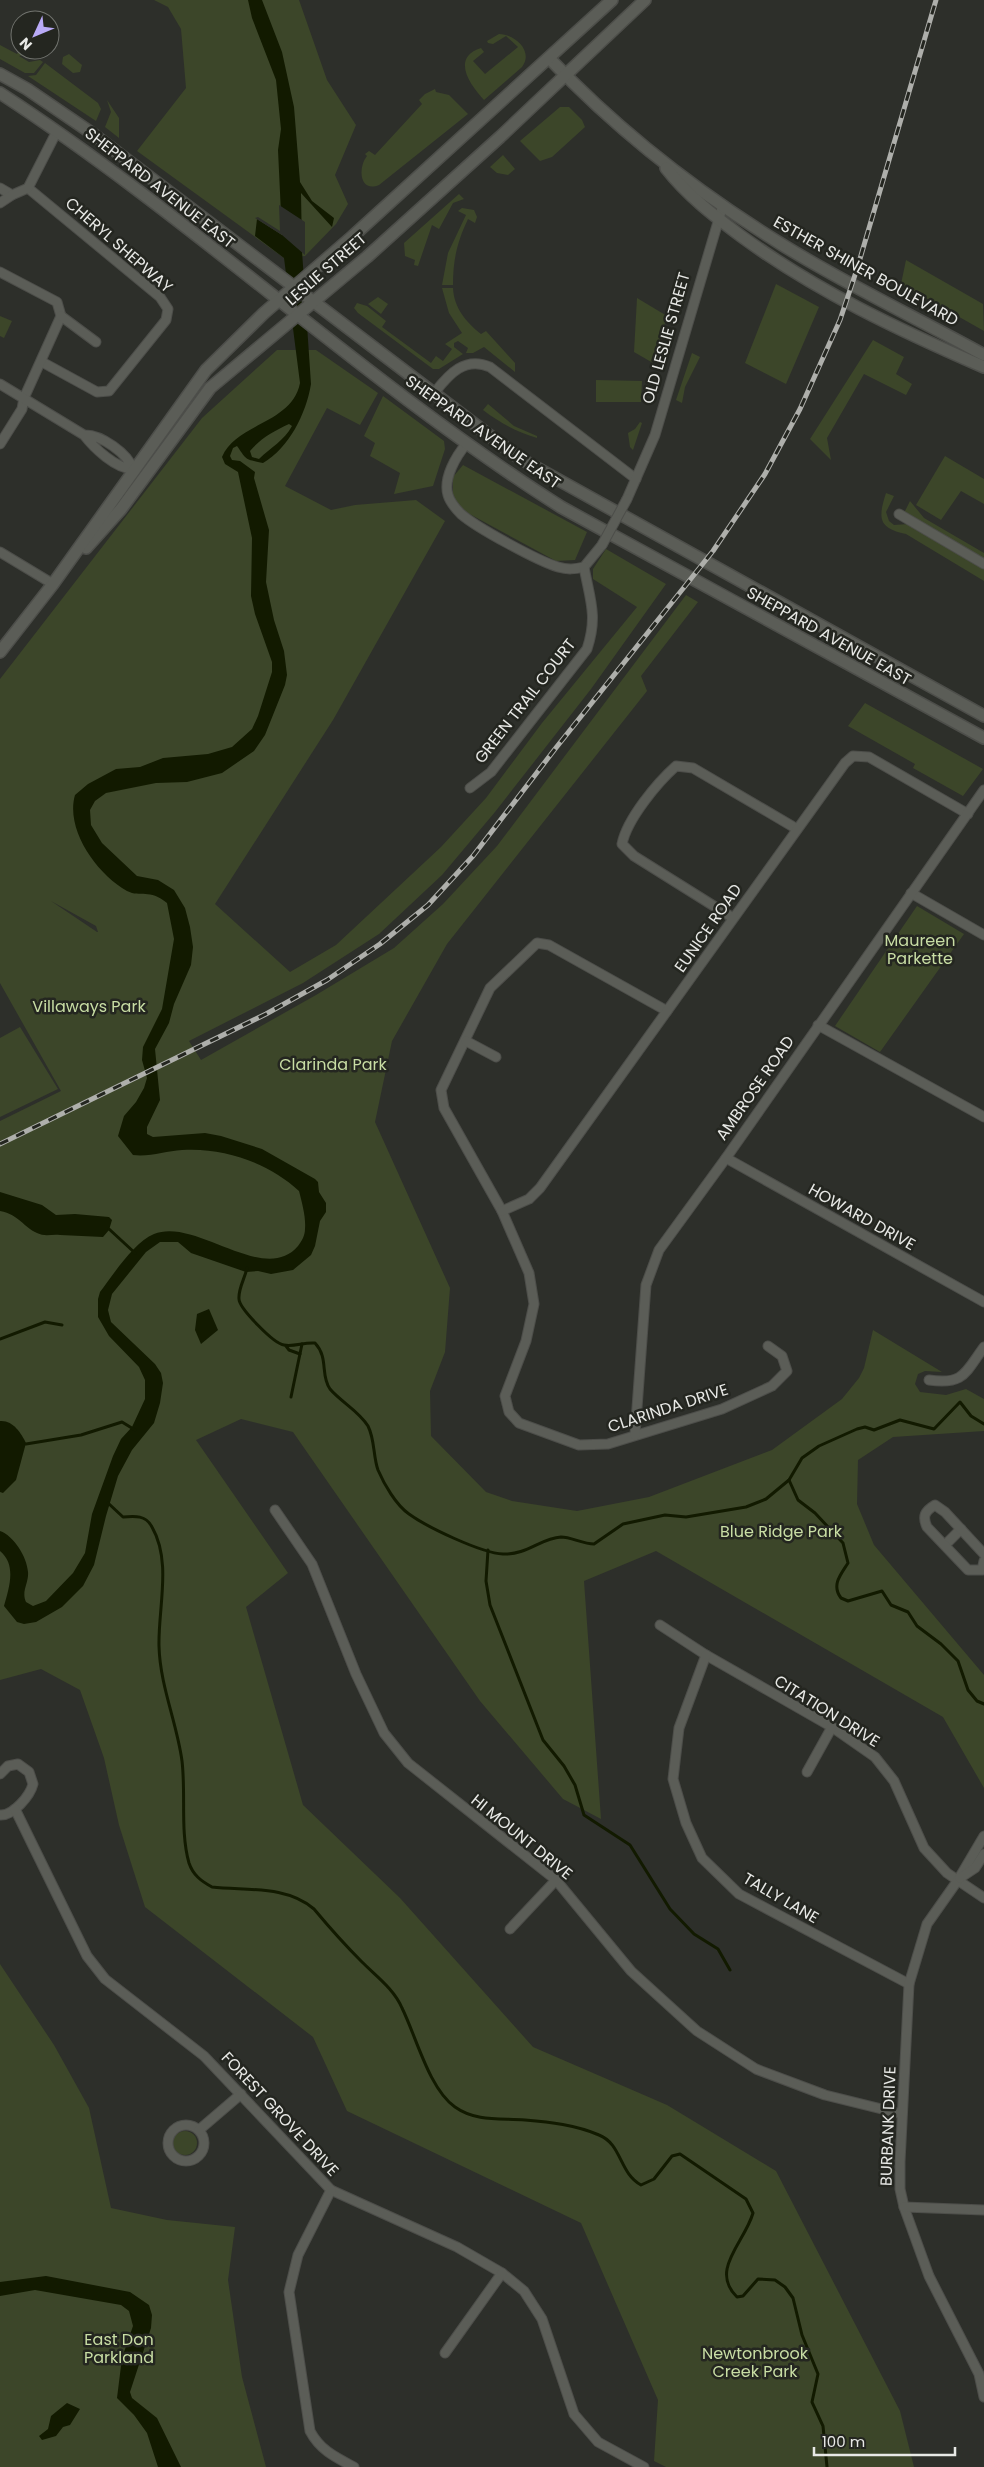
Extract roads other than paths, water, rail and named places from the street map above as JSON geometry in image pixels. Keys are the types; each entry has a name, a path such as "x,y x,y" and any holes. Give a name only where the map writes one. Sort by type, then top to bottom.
{"main road":[{"name":"LESLIE STREET","path":"0,652 53,584 133,469 206,370 278,301 296,287 612,0"},
{"name":"LESLIE STREET","path":"53,584 121,509 210,388 373,251 566,75 644,0"},
{"name":"ESTHER SHINER BOULEVARD","path":"550,58 607,115 660,161 723,205 781,244 832,274 984,355"},
{"name":"SHEPPARD AVENUE EAST","path":"0,74 27,89 94,134 435,392 519,458 984,716"},
{"name":"SHEPPARD AVENUE EAST","path":"0,93 58,131 111,170 297,316 504,471 560,506 984,738"},
{"name":"ESTHER SHINER BOULEVARD","path":"660,161 679,185 717,219 769,256 854,306 916,338 984,367"}],"street":[{"path":"0,203 12,194 28,188 58,131"},
{"path":"0,188 12,194"},
{"name":"CHERYL SHEPWAY","path":"28,188 160,297 168,309 166,320 109,391 97,392 42,362"},
{"name":"OLD LESLIE STREET","path":"584,567 602,545 627,499 655,435 717,219 723,205"},
{"path":"0,272 57,302 61,316 96,342"},
{"path":"0,444 22,409 24,398 42,362 61,316"},
{"path":"435,392 447,377 461,366 475,363 490,367 636,479"},
{"path":"0,384 84,435 90,443 124,469 133,469 144,477"},
{"path":"467,443 448,474 447,494 453,505 462,515 550,564 570,570 584,567"},
{"path":"899,514 984,564"},
{"path":"0,552 53,584"},
{"name":"GREEN TRAIL COURT","path":"470,788 491,772 587,649 593,630 593,612 584,567"},
{"name":"EUNICE ROAD","path":"502,1212 529,1199 540,1188 837,772 853,756 870,757 968,814"},
{"path":"733,918 634,856 622,844 625,832 662,779 676,766 693,768 797,829"},
{"name":"AMBROSE ROAD","path":"635,1435 646,1284 659,1250 726,1158 911,893 983,795"},
{"path":"911,893 984,935"},
{"name":"CLARINDA DRIVE","path":"667,1011 549,945 537,943 490,988 441,1090 444,1108 502,1212 529,1273 534,1304 526,1341 505,1396 509,1412 520,1423 579,1445 608,1444 722,1409 772,1386 786,1372 782,1356 768,1346"},
{"path":"818,1025 984,1117"},
{"path":"466,1041 496,1057"},
{"name":"HOWARD DRIVE","path":"726,1158 984,1302"},
{"path":"929,1380 951,1382 961,1377 984,1347"},
{"path":"984,1554 945,1512 935,1505 926,1511 924,1519 927,1527 946,1544 968,1570 982,1570 984,1561"},
{"name":"HI MOUNT DRIVE","path":"275,1510 312,1564 356,1674 384,1733 408,1763 556,1880 631,1971 696,2031 756,2069 826,2095 902,2114"},
{"path":"946,1544 961,1529"},
{"name":"CITATION DRIVE","path":"660,1625 706,1655 832,1728 875,1757 894,1781 924,1848 947,1873 984,1898"},
{"name":"TALLY LANE","path":"706,1655 679,1728 673,1779 686,1823 702,1858 739,1894 909,1984"},
{"path":"807,1772 832,1728"},
{"path":"0,1774 8,1766 18,1764 32,1777 32,1788 15,1809 8,1815 0,1815"},
{"name":"FOREST GROVE DRIVE","path":"15,1809 87,1956 105,1980 204,2056 331,2190 457,2247 502,2273 524,2291 542,2319 574,2414 598,2442 644,2467"},
{"name":"BURBANK DRIVE","path":"984,1836 958,1880 927,1924 909,1984 900,2189 904,2208 929,2276 982,2373 984,2397"},
{"name":"BURBANK DRIVE","path":"958,1880 975,1868 984,1854"},
{"path":"510,1929 556,1880"},
{"path":"199,2130 241,2094"},
{"path":"182,2125 199,2130 204,2141 204,2147 198,2157 187,2161 176,2158 172,2154 168,2143 172,2131 182,2125"},
{"path":"331,2190 298,2255 289,2292 310,2431 316,2442 325,2451 354,2467"},
{"path":"904,2208 984,2210"},
{"path":"445,2353 502,2273"}],"waterway":[{"path":"109,1229 135,1253"},
{"path":"247,1268 240,1291 239,1299 241,1304 258,1325 279,1343 284,1345 315,1343 322,1355 325,1378 330,1389 360,1416 368,1426 378,1470 395,1500 409,1514 441,1532 493,1553 512,1554 547,1540 561,1537 594,1544 623,1524 665,1515 686,1517 746,1507 766,1499 789,1480 802,1458 819,1446 857,1429 865,1427 874,1430 900,1420 934,1429 960,1402 971,1416 984,1424"},
{"path":"0,1339 45,1322 62,1325"},
{"path":"291,1397 302,1344"},
{"path":"286,1346 289,1350 300,1354"},
{"path":"26,1444 81,1435 122,1422 135,1430"},
{"path":"789,1480 798,1500 815,1513 843,1543 848,1563 840,1575 837,1584 838,1593 841,1598 848,1601 882,1591 891,1605 908,1612 917,1626 941,1644 958,1661 968,1690 977,1701 984,1704"},
{"path":"108,1503 123,1517 136,1517 147,1520 158,1541 163,1570 159,1631 160,1661 165,1690 180,1747 186,1851 189,1863 195,1874 212,1887 265,1890 291,1896 303,1901 314,1909 399,2001 430,2075 446,2099 463,2112 480,2117 563,2124 599,2135 607,2139 617,2152 628,2173 641,2185 654,2179 672,2156 680,2154 746,2199 753,2213 728,2266 727,2277 729,2287 737,2297 743,2296 758,2279 775,2280 785,2287 793,2298 802,2335 818,2374 812,2402 823,2426 827,2467"},
{"path":"488,1550 486,1581 490,1605 543,1740 564,1766 575,1785 584,1815 630,1845 670,1909 694,1934 718,1949 730,1970"}],"railway":[{"path":"0,1144 266,1014 327,980 380,944 428,905 473,856 555,749 713,551 765,474 800,409 840,320 857,269 936,0"}],"park label":[{"name":"Maureen Parkette","path":"920,949"},
{"name":"Villaways Park","path":"89,1006"},
{"name":"Clarinda Park","path":"333,1064"},
{"name":"Blue Ridge Park","path":"781,1531"},
{"name":"East Don Parkland","path":"119,2348"},
{"name":"Newtonbrook Creek Park","path":"755,2362"}]}
